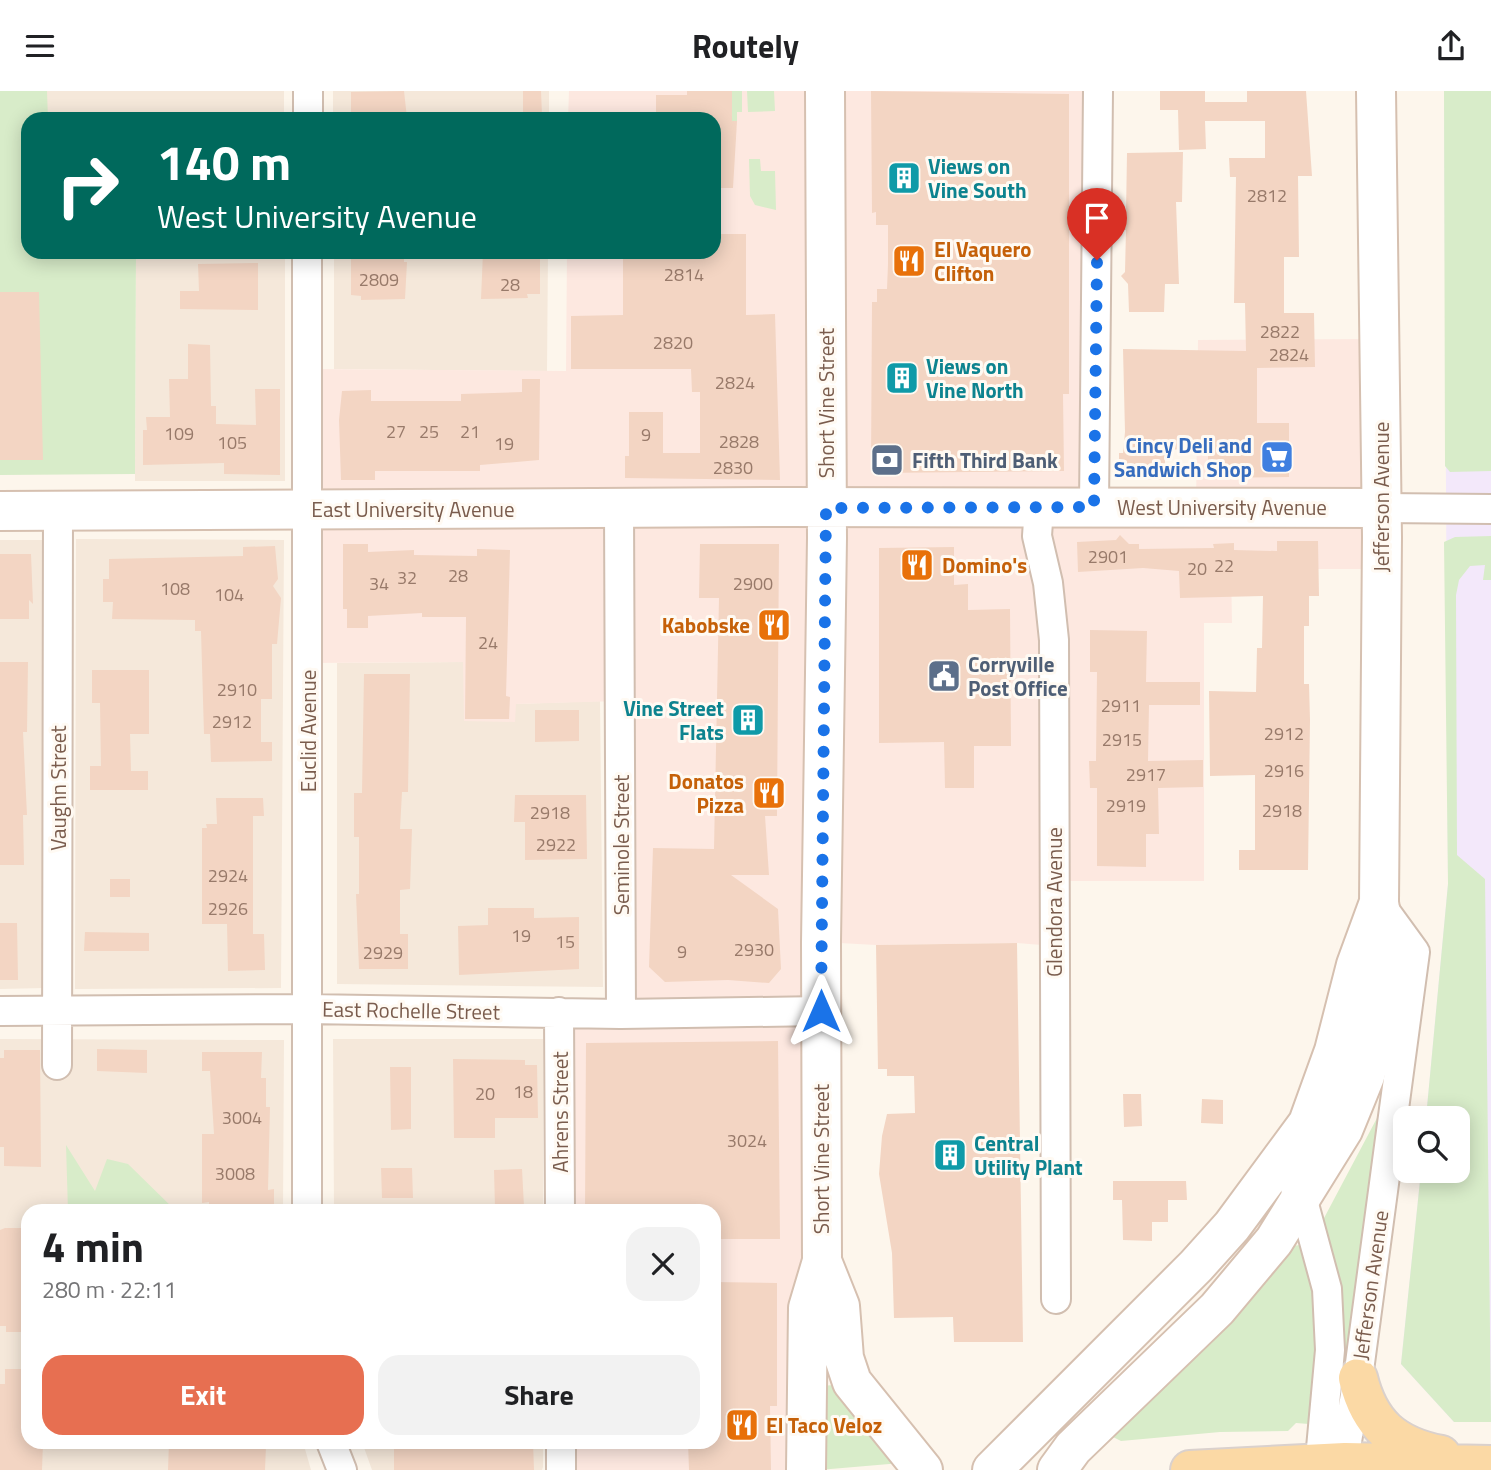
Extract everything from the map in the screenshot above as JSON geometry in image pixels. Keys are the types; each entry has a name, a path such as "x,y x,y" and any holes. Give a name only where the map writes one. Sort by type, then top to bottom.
{"main road":[{"path":"1358,1378 1364,1402 1381,1428 1393,1436 1431,1453 1491,1465"},
{"path":"1190,1470 1491,1465"}],"street":[{"path":"308,91 308,112"},
{"name":"Short Vine Street","path":"806,1470 808,1308 822,1261 825,91"},
{"path":"1094,507 1098,91"},
{"name":"Jefferson Avenue","path":"1057,1470 1073,1448 1217,1309 1274,1241 1343,1130 1365,1076 1381,1017 1390,967 1379,903 1382,508 1376,91"},
{"name":"Euclid Avenue","path":"307,259 307,1204"},
{"name":"Glendora Avenue","path":"1039,507 1037,536 1048,583 1054,640 1056,1299"},
{"name":"Seminole Street","path":"620,508 621,1014"},
{"name":"West University Avenue","path":"826,508 1491,509"},
{"name":"East University Avenue","path":"0,511 826,508"},
{"name":"Vaughn Street","path":"57,1065 58,511"},
{"name":"Jefferson Avenue","path":"992,1470 1196,1266 1277,1168 1308,1123 1321,1090 1356,965 1379,903"},
{"name":"Jefferson Avenue","path":"1331,1466 1358,1378 1415,952 1379,903"},
{"name":"East Rochelle Street","path":"0,1011 307,1009 621,1014 821,1011"},
{"name":"Ahrens Street","path":"559,1012 560,1204"},
{"name":"Jefferson Avenue","path":"1277,1168 1302,1197 1327,1289 1331,1466"},
{"name":"Short Vine Street","path":"822,1261 840,1306 844,1357 852,1382 923,1470"},
{"path":"334,1449 342,1470"},
{"path":"561,1449 561,1470"}],"shaded area":[{"path":"36,91 284,91 284,112 37,112"},
{"path":"333,91 549,91 549,112 333,112"},
{"path":"569,91 1098,91 1094,507 1196,507 1198,340 1379,339 1381,569 1231,569 1232,623 1204,623 1204,881 1054,881 1054,946 1017,943 876,945 821,942 806,1470 561,1470 561,1449 721,1449 721,1204 560,1204 559,1012 621,1014 620,701 516,704 515,722 464,721 463,662 308,663 307,369 566,371 567,259 721,259 721,112 568,112"},
{"path":"1444,91 1491,91 1491,1422 1454,1422 1401,1364 1420,1183 1470,1183 1470,1106 1427,1106 1448,884"},
{"path":"136,259 285,259 285,481 135,481"},
{"path":"334,259 548,259 547,371 334,369"},
{"path":"76,539 284,540 281,988 75,989"},
{"path":"0,540 44,540 44,988 0,989"},
{"path":"464,662 464,721 516,704 600,701 603,987 337,984 337,663"},
{"path":"0,1039 284,1040 283,1204 21,1204 21,1449 305,1449 311,1470 0,1470"},
{"path":"333,1039 543,1039 543,1204 334,1204"},
{"path":"364,1449 543,1449 542,1470 372,1470"}],"green space":[{"path":"0,91 47,91 48,112 21,112 21,259 136,259 135,474 0,475"},
{"path":"732,91 742,91 742,112 737,112 737,121 732,121"},
{"path":"747,91 774,91 775,111 748,112"},
{"path":"1444,91 1491,91 1491,471 1450,472 1445,466"},
{"path":"749,159 760,159 761,171 775,171 776,210 755,205 750,196"},
{"path":"1491,536 1491,580 1483,580 1485,565 1470,566 1459,580 1456,595 1457,855 1485,879 1491,1422 1454,1422 1401,1364 1420,1183 1470,1183 1470,1106 1427,1106 1448,884 1444,542 1455,537"},
{"path":"1377,1118 1345,1366 1340,1365 1337,1274 1323,1220"},
{"path":"66,1145 95,1191 107,1159 128,1164 169,1204 68,1204"},
{"path":"1300,1245 1306,1248 1314,1314 1314,1380 1309,1424 1296,1423 1288,1431 1220,1432 1121,1441 1111,1436 1292,1246"},
{"path":"833,1385 901,1463 819,1470 823,1386"}],"building":[{"path":"404,91 406,112 351,112 351,92"},
{"path":"523,91 541,91 542,112 523,112"},
{"path":"687,91 732,91 732,121 737,121 733,188 721,188 721,112 656,112 656,95 687,95"},
{"path":"871,91 1069,94 1069,394 1063,394 1064,471 877,473 871,466 872,302 877,302 877,289 887,289 888,225 876,225 876,212 872,213"},
{"path":"1160,91 1205,91 1205,102 1247,102 1247,91 1306,91 1312,176 1298,176 1299,257 1284,257 1284,313 1314,313 1315,367 1257,368 1257,423 1289,423 1289,477 1208,478 1208,448 1165,450 1165,480 1119,478 1119,453 1123,453 1125,432 1123,349 1246,351 1245,303 1234,303 1236,177 1230,177 1229,158 1265,158 1265,121 1205,121 1206,149 1179,150 1178,110 1160,110"},
{"path":"1183,152 1182,202 1176,202 1179,284 1165,284 1164,312 1129,312 1128,284 1121,276 1125,272 1126,230 1116,230 1126,214 1127,153"},
{"path":"721,234 746,234 746,315 775,314 780,480 625,478 625,456 629,456 629,412 663,412 663,453 700,453 700,392 692,392 691,369 571,369 571,316 623,315 623,259 721,259"},
{"path":"351,259 404,259 404,262 407,262 405,299 361,300 361,296 351,295"},
{"path":"483,259 540,259 540,294 527,294 528,298 481,299"},
{"path":"258,263 258,310 180,309 180,291 199,291 198,264"},
{"path":"0,292 39,292 43,460 0,460"},
{"path":"188,344 210,345 211,406 216,406 216,424 256,425 255,389 280,389 280,475 224,474 224,463 143,465 143,430 147,430 146,417 170,417 169,379 188,379"},
{"path":"522,379 540,379 539,460 480,465 480,471 375,471 375,480 341,480 339,420 342,391 371,390 371,401 461,401 461,394 522,392"},
{"path":"1120,535 1129,544 1139,544 1139,549 1214,548 1213,544 1234,543 1234,550 1277,551 1277,541 1318,541 1319,596 1309,596 1309,626 1304,626 1304,684 1309,684 1310,720 1308,870 1239,870 1239,850 1255,850 1255,775 1210,776 1209,691 1256,692 1257,648 1262,648 1263,596 1180,598 1179,571 1143,568 1078,572 1077,542 1116,540"},
{"path":"343,544 368,544 368,552 414,550 414,555 477,556 477,549 510,550 506,696 510,697 509,719 465,719 466,617 422,617 422,613 368,616 368,628 347,628 347,609 343,609"},
{"path":"700,544 779,544 777,816 765,816 769,875 731,875 778,909 781,969 769,983 728,980 665,982 649,967 653,848 714,849 719,598 699,598"},
{"path":"275,546 278,579 273,586 281,598 277,644 272,644 272,699 261,699 261,742 272,742 272,761 211,762 210,734 204,734 201,631 195,631 195,620 112,619 113,602 103,602 103,579 109,579 109,559 243,556 243,547"},
{"name":"Corryville Post Office","path":"954,547 954,585 968,584 968,610 1010,609 1011,746 974,746 974,788 945,788 944,742 879,743 879,548"},
{"path":"0,554 31,554 33,604 29,600 29,619 0,619"},
{"path":"1090,630 1147,631 1146,682 1200,682 1200,705 1149,705 1148,761 1203,760 1203,787 1158,788 1159,834 1146,834 1146,867 1097,866 1097,788 1090,788 1089,761 1096,761 1097,672 1090,672"},
{"path":"0,662 28,662 27,732 23,732 27,815 23,815 24,865 0,865"},
{"path":"92,670 149,670 149,734 130,734 131,771 148,771 148,790 90,790 90,766 101,766 100,703 92,703"},
{"path":"364,674 410,674 408,792 402,792 400,829 412,829 410,889 400,890 400,934 408,934 408,969 359,969 356,894 359,894 359,837 354,837 354,793 362,793"},
{"path":"535,710 579,710 579,741 535,742"},
{"path":"515,795 586,795 587,859 525,860 525,822 514,822"},
{"path":"216,798 263,798 264,816 253,816 253,934 264,934 265,970 228,971 227,924 202,924 202,828 207,828 206,824 217,824"},
{"path":"110,879 130,879 130,897 110,897"},
{"path":"488,908 534,908 534,918 579,917 579,969 459,975 458,926 488,925"},
{"path":"0,923 17,923 18,980 0,980"},
{"path":"85,932 149,933 149,951 84,951"},
{"name":"Central Utility Plant","path":"1017,943 1023,1342 954,1342 953,1317 894,1318 892,1253 879,1174 882,1136 887,1114 915,1113 914,1076 887,1076 887,1069 878,1069 876,945"},
{"path":"778,1041 780,1239 721,1239 721,1204 585,1204 586,1043"},
{"path":"97,1049 147,1050 147,1073 97,1071"},
{"path":"4,1050 40,1050 41,1167 4,1166 4,1147 0,1147 0,1058 4,1058"},
{"path":"202,1052 262,1052 261,1078 266,1078 266,1107 270,1107 268,1190 274,1189 274,1204 202,1203 202,1134 214,1134 210,1071 202,1071"},
{"path":"453,1059 525,1060 525,1065 537,1065 538,1118 495,1118 495,1138 454,1138"},
{"path":"390,1067 411,1067 411,1129 391,1130"},
{"path":"1123,1094 1141,1094 1142,1126 1124,1127"},
{"path":"1202,1099 1223,1100 1223,1124 1201,1123"},
{"path":"381,1168 412,1168 413,1198 382,1198"},
{"path":"522,1169 524,1204 495,1204 494,1170"},
{"path":"1113,1181 1186,1181 1187,1200 1168,1200 1168,1222 1152,1222 1152,1241 1123,1240 1122,1200 1113,1200"},
{"path":"21,1228 21,1332 6,1332 6,1326 0,1326 0,1230"},
{"path":"721,1282 777,1283 777,1406 770,1406 771,1470 689,1470 688,1449 721,1449"},
{"path":"5,1369 21,1369 21,1449 43,1449 42,1470 0,1470 0,1384 5,1384"},
{"path":"169,1449 266,1449 265,1470 168,1470"},
{"path":"394,1449 533,1449 534,1470 394,1470"}],"place":[{"name":"Views on Vine South","path":"904,178"},
{"name":"El Vaquero Clifton","path":"909,261"},
{"name":"Views on Vine North","path":"902,378"},
{"name":"Cincy Deli and Sandwich Shop","path":"1277,457"},
{"name":"Fifth Third Bank","path":"887,460"},
{"name":"Domino's","path":"917,565"},
{"name":"Kabobske","path":"774,625"},
{"name":"Corryville Post Office","path":"944,676"},
{"name":"Vine Street Flats","path":"748,720"},
{"name":"Donatos Pizza","path":"769,793"},
{"name":"Central Utility Plant","path":"950,1155"},
{"name":"El Taco Veloz","path":"742,1425"}],"route":[{"path":"821,1011 828,538 826,508 1094,507 1097,260"}]}
